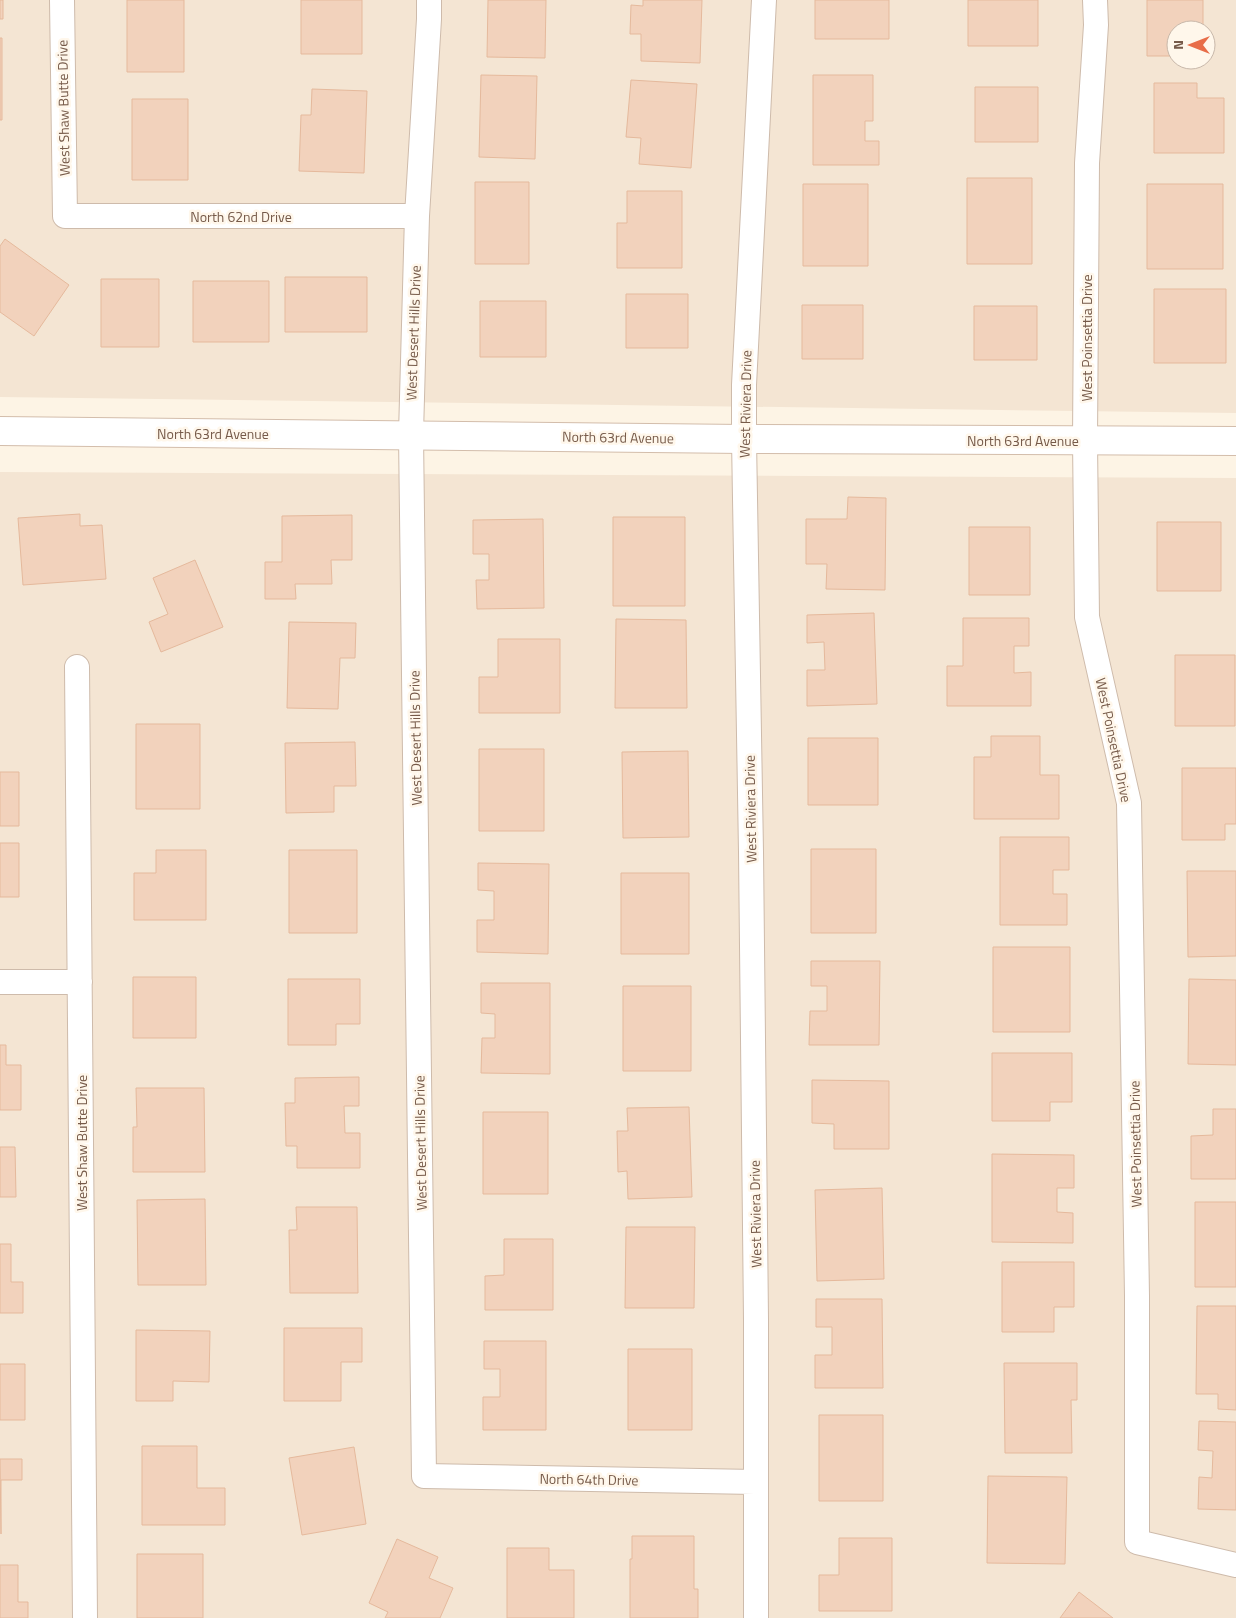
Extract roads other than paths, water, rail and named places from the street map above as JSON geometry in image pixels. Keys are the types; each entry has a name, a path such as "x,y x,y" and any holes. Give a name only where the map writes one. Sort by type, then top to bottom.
{"street":[{"name":"West Shaw Butte Drive","path":"62,0 65,216"},
{"name":"West Desert Hills Drive","path":"424,1476 411,434 417,216 429,0"},
{"name":"West Riviera Drive","path":"756,1618 756,1280 744,385 764,0"},
{"name":"West Poinsettia Drive","path":"1095,0 1096,25 1087,163 1085,440 1087,617 1129,803 1138,1296 1138,1542 1236,1565"},
{"name":"North 62nd Drive","path":"65,216 417,216"},
{"name":"North 63rd Avenue","path":"0,431 744,439 1236,441"},
{"name":"West Shaw Butte Drive","path":"78,667 85,1618"},
{"path":"0,982 80,982"},
{"name":"North 64th Drive","path":"424,1476 755,1482"}]}
